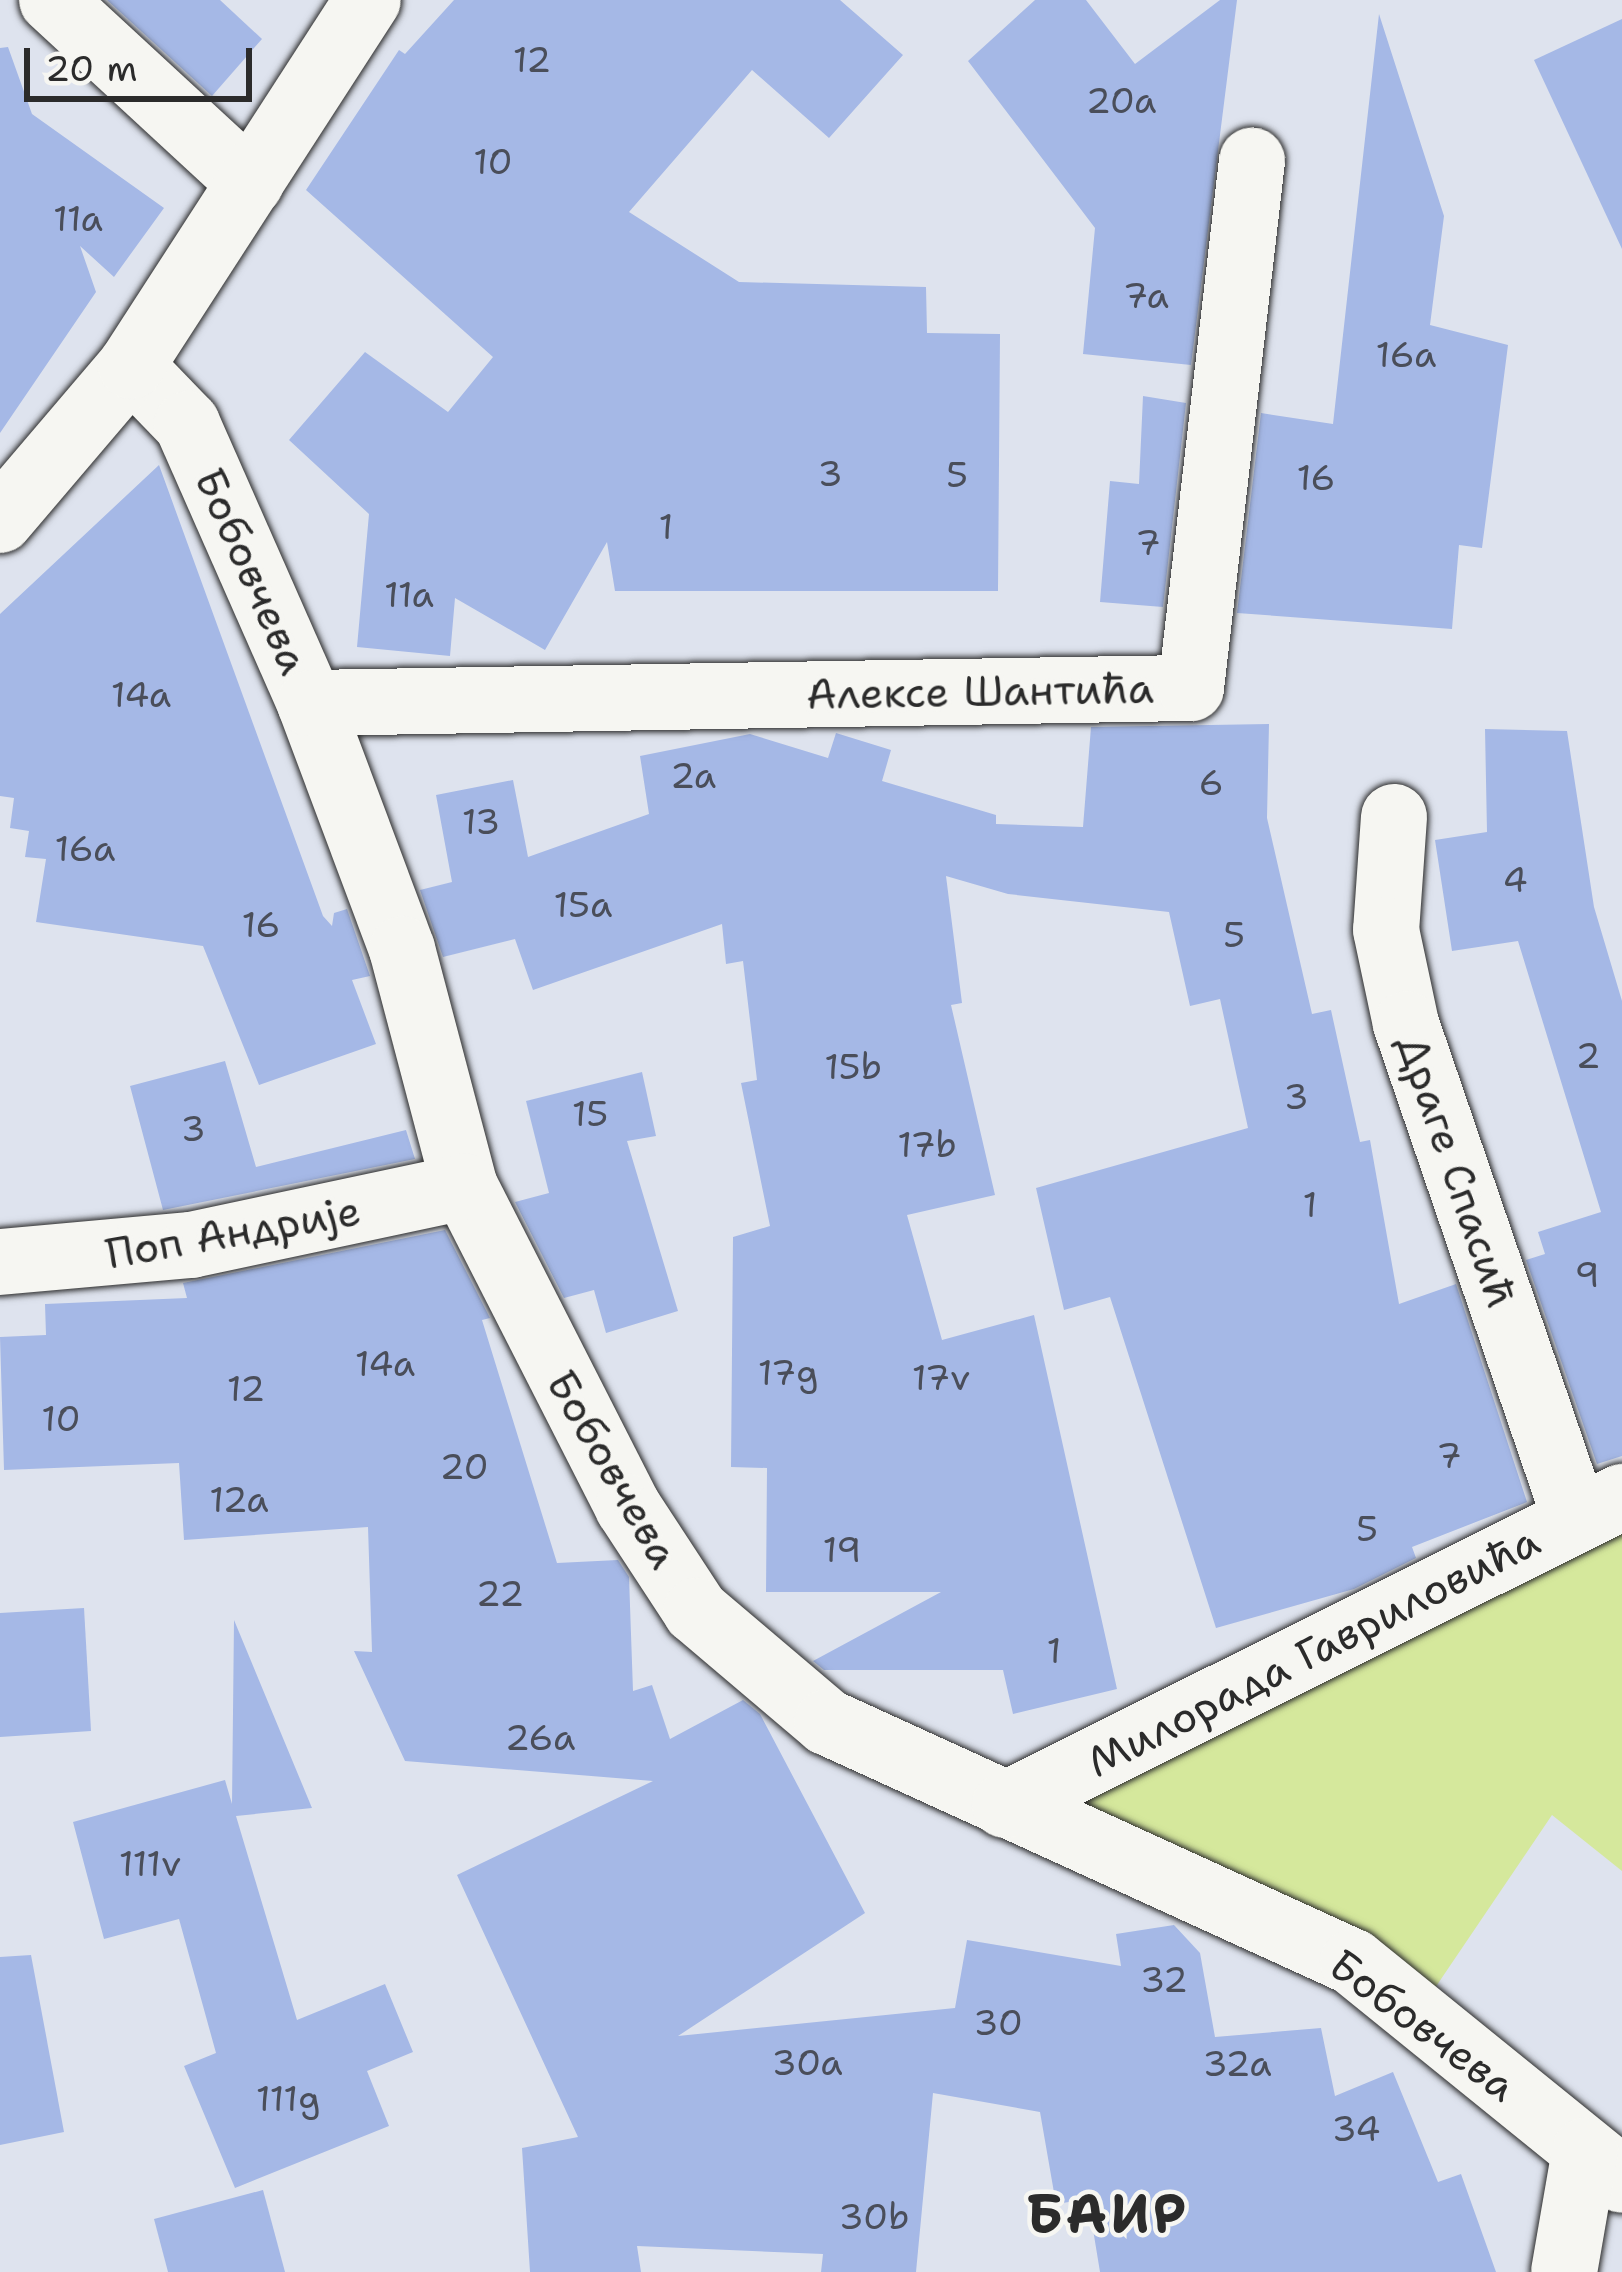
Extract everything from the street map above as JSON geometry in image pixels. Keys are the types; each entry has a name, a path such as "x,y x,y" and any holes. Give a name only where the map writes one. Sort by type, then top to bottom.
{"street":[{"path":"52,0 250,183"},
{"path":"0,520 131,366 368,0"},
{"name":"Алексе Шантића","path":"310,703 1191,688 1252,161"},
{"name":"Бобовчева","path":"131,366 187,424 310,703 402,949 465,1187 628,1507 697,1611 827,1722 1353,1962 1604,2166"},
{"name":"Драге Спасић","path":"1394,817 1386,930 1406,1024 1599,1507"},
{"name":"Поп Андрије","path":"0,1262 191,1245 465,1187"},
{"name":"Милорада Гавриловића","path":"1005,1805 1599,1507"},
{"path":"1564,2272 1604,2166"}],"green space":[{"path":"1622,1497 1622,1871 1552,1815 1416,2016 1005,1805"}],"building":[{"path":"107,0 220,0 262,39 212,96"},
{"path":"454,0 840,0 903,55 829,138 752,70 629,212 739,282 926,287 927,333 1000,334 998,591 615,591 607,542 545,650 455,598 450,656 357,647 369,514 289,440 365,352 448,412 493,357 306,190 399,50 405,54"},
{"path":"1035,0 1086,0 1135,64 1220,0 1237,0 1191,365 1083,354 1095,228 968,61"},
{"path":"1379,14 1444,216 1430,325 1508,345 1482,548 1459,545 1452,629 1237,613 1261,413 1333,424"},
{"path":"1622,19 1622,249 1534,60"},
{"path":"8,47 32,114 164,208 114,277 80,246 96,292 0,433 0,48"},
{"path":"1143,396 1186,403 1163,607 1100,602 1110,481 1139,484"},
{"path":"159,465 323,916 332,926 334,913 347,909 370,976 352,980 376,1044 259,1085 203,946 36,922 46,859 25,857 29,831 10,828 14,798 0,796 0,614"},
{"path":"1269,724 1267,818 1312,1014 1331,1010 1360,1142 1370,1140 1399,1304 1456,1284 1527,1502 1412,1547 1416,1558 1354,1589 1216,1628 1110,1297 1064,1310 1036,1188 1248,1128 1220,999 1190,1006 1169,912 1008,894 946,876 962,1003 951,1005 995,1195 907,1215 942,1340 1034,1315 1117,1689 1013,1714 1003,1670 824,1670 813,1661 941,1592 766,1592 767,1468 731,1467 733,1237 770,1226 741,1083 757,1080 743,961 726,964 722,924 533,990 515,939 443,957 420,890 452,882 436,795 513,780 528,857 649,814 640,756 750,734 828,758 836,733 891,750 882,781 996,815 996,824 1083,827 1091,727"},
{"path":"1485,729 1567,731 1594,907 1622,1001 1622,1456 1597,1464 1526,1260 1545,1254 1538,1232 1601,1212 1518,941 1452,951 1435,840 1487,832"},
{"path":"225,1061 256,1167 406,1130 415,1159 163,1210 130,1086"},
{"path":"642,1072 656,1136 627,1141 678,1311 606,1333 594,1290 564,1298 515,1202 549,1193 526,1101"},
{"path":"445,1230 490,1318 482,1320 557,1563 618,1560 629,1577 633,1691 652,1685 670,1739 743,1700 760,1714 865,1913 678,2036 955,2008 967,1940 1121,1966 1116,1934 1174,1925 1200,1953 1215,2037 1321,2028 1335,2096 1393,2072 1438,2182 1461,2174 1496,2272 1100,2272 1088,2199 1056,2204 1040,2112 933,2093 916,2272 821,2272 823,2254 637,2246 641,2272 530,2272 522,2148 578,2137 457,1875 653,1781 405,1761 354,1651 372,1652 368,1527 184,1540 179,1463 4,1470 0,1337 46,1335 45,1304 187,1298 183,1283"},
{"path":"84,1608 91,1731 0,1737 0,1613"},
{"path":"234,1620 312,1808 236,1816 297,2020 385,1984 413,2052 367,2071 389,2126 235,2188 184,2066 216,2053 179,1919 104,1939 73,1822 225,1780 232,1804"},
{"path":"31,1955 64,2132 0,2145 0,1957"},
{"path":"263,2190 285,2272 168,2272 154,2219"}],"district":[{"name":"БАИР","path":"1108,2213"}]}
